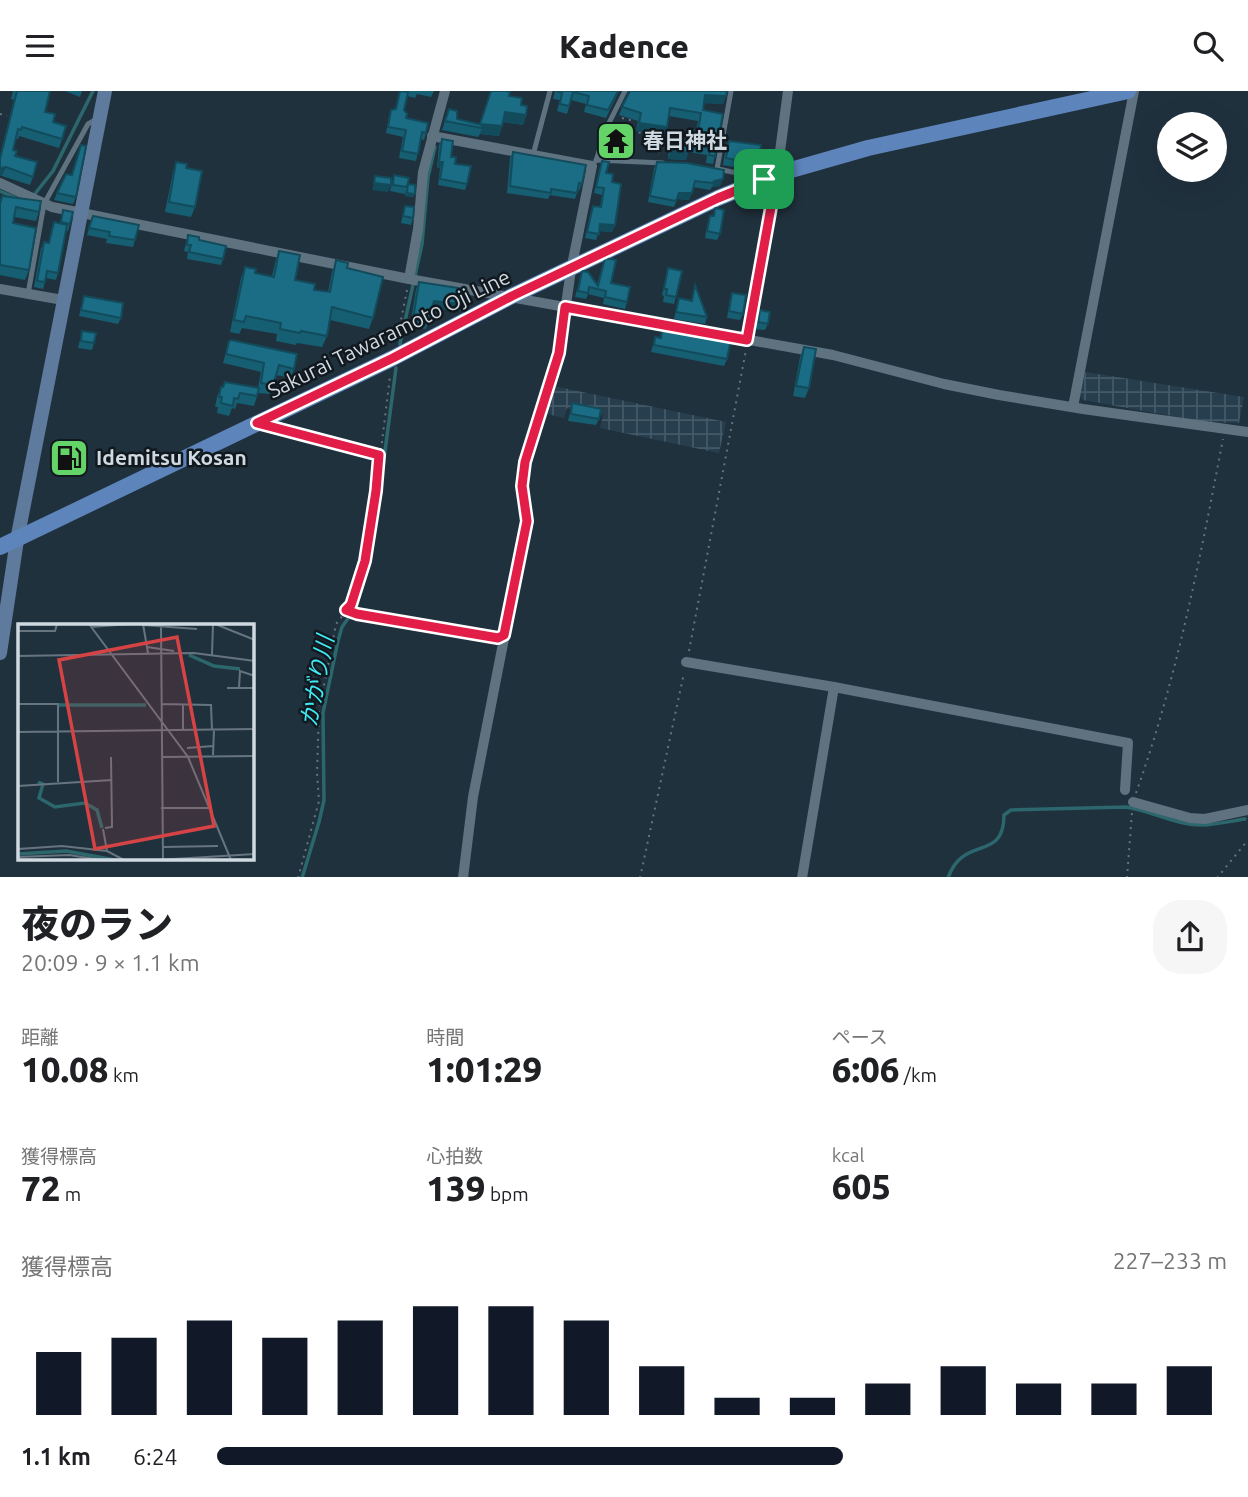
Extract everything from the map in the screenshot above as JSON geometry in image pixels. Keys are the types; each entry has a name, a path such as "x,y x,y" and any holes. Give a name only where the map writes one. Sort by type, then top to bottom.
{"main road":[{"name":"Sakurai Tawaramoto Oji Line","path":"0,547 393,358 512,296 718,198 771,176 868,148 1128,91"}],"street":[{"path":"0,653 17,540 105,91"},
{"path":"409,279 424,172 445,91"},
{"path":"771,176 788,91"},
{"path":"1073,407 1134,91"},
{"path":"432,136 533,155 594,163 571,270 559,353 525,462 522,486 527,521 473,797 463,877"},
{"path":"0,183 44,204 81,213 409,279 832,355 944,384 1073,407 1248,432"},
{"path":"0,289 64,300"},
{"path":"686,662 1128,743 1125,790"},
{"path":"802,877 834,687"},
{"path":"1132,807 1190,818 1248,810"}],"lane":[{"path":"533,155 550,91"},
{"path":"625,91 603,136 594,163 667,163"},
{"path":"717,169 731,91"},
{"path":"28,294 44,204 88,124 99,118"},
{"path":"708,167 771,176 747,340"}],"path":[{"path":"0,114 7,116"},
{"path":"614,116 630,120 630,131 664,137 656,162"},
{"path":"298,877 319,801 317,773 320,711 336,625 351,605 365,561 393,358 409,279"},
{"path":"640,877 686,662 747,340"},
{"path":"257,423 379,455"},
{"path":"1127,877 1132,807 1154,743 1192,598 1225,428"},
{"path":"346,610 436,629 498,638 504,635"},
{"path":"1217,877 1248,840"}],"shaded area":[{"path":"1085,372 1244,397 1239,423 1205,422 1083,400 1080,397"},
{"path":"549,385 726,422 719,453 600,428 603,415 567,408 564,418 543,413"}],"building":[{"path":"17,91 50,91 45,112 55,114 53,122 66,126 62,139 22,127 21,130 18,129 13,150 17,151 15,156 37,162 33,177 6,167 0,168"},
{"path":"400,91 408,92 404,110 406,118 428,123 426,133 422,132 418,154 402,151 406,130 388,127 391,110 396,109"},
{"path":"491,91 506,91 510,92 509,96 522,98 521,105 527,106 526,115 505,112 502,126 480,124"},
{"path":"556,91 618,91 608,110 587,105 589,96 573,92 569,106 560,104 562,93"},
{"path":"630,91 727,91 726,96 705,95 703,110 723,114 715,156 709,155 710,148 689,144 688,152 671,151 672,133 694,136 695,131 698,132 701,113 670,108 667,127 639,123 641,113 622,107"},
{"path":"449,109 457,111 457,119 482,125 482,128 445,121"},
{"path":"442,139 453,141 451,157 456,157 455,164 471,166 467,184 440,179 443,162 439,162"},
{"path":"729,141 761,145 758,165 726,158"},
{"path":"81,145 86,146 76,197 57,193 66,174 72,175"},
{"path":"513,152 586,165 582,184 579,183 577,193 551,189 551,193 510,186"},
{"path":"602,161 609,162 606,173 613,174 612,182 621,184 615,225 600,224 599,234 587,232 593,206 601,207 604,188 596,187"},
{"path":"176,162 187,164 186,168 202,171 195,207 169,202"},
{"path":"657,162 687,163 724,170 723,179 713,183 695,181 692,193 679,193 676,201 650,196"},
{"path":"394,175 409,178 407,187 393,185"},
{"path":"375,176 391,178 391,185 374,183"},
{"path":"408,184 415,185 415,194 407,193"},
{"path":"2,196 41,201 39,212 16,207 13,223 36,228 29,270 0,265"},
{"path":"405,206 414,207 413,218 403,216"},
{"path":"715,208 724,210 720,234 707,231"},
{"path":"63,210 73,212 70,224 61,222"},
{"path":"93,216 139,225 135,240 109,236 110,232 89,228"},
{"path":"54,222 67,225 58,273 47,271 45,282 37,281 44,242 49,243"},
{"path":"188,235 226,246 223,259 189,252 191,245 187,245"},
{"path":"279,251 300,255 295,280 315,284 314,290 330,292 336,260 348,263 347,268 383,277 373,318 332,307 327,336 280,329 281,323 246,316 244,322 234,320 245,267 256,269 255,273 274,277"},
{"path":"605,258 616,260 611,283 630,287 627,302 605,297 606,291 589,287 588,293 578,291 582,271 588,272 598,286"},
{"path":"668,268 682,271 676,297 666,295 667,289 664,289"},
{"path":"419,282 465,289 462,304 434,301 428,322 413,319"},
{"path":"695,285 707,317 676,312 679,298 692,301"},
{"path":"732,293 746,295 743,314 729,311"},
{"path":"84,296 123,303 121,318 81,310"},
{"path":"760,310 770,312 768,324 758,322"},
{"path":"663,325 731,339 727,359 654,345 655,337 661,338"},
{"path":"82,331 96,333 94,343 81,341"},
{"path":"231,340 297,354 294,369 279,365 273,385 261,383 264,363 226,354"},
{"path":"804,347 816,349 809,388 796,386"},
{"path":"225,382 259,388 257,396 240,393 238,399 234,398 233,406 221,403 222,397 219,397"},
{"path":"572,403 601,409 599,419 571,414"}],"waterway":[{"path":"34,195 53,171 93,91"},
{"name":"かがり川","path":"400,344 422,244 428,177 435,147"},
{"path":"0,191 18,199"},
{"name":"かがり川","path":"302,877 324,800 323,713 342,627 356,607 368,568 396,368"},
{"path":"949,877 963,856 997,839 1002,830 1004,815 1011,810 1126,807 1199,825 1245,819"}],"place":[{"name":"春日神社","path":"616,141"},
{"name":"Idemitsu Kosan","path":"69,458"}],"route":[{"path":"777,174 747,340 565,307 559,353 525,462 522,486 527,521 504,635 498,638 436,629 346,610 351,605 365,561 379,455 257,423 393,358 512,296 718,198 764,179 777,174"}]}
